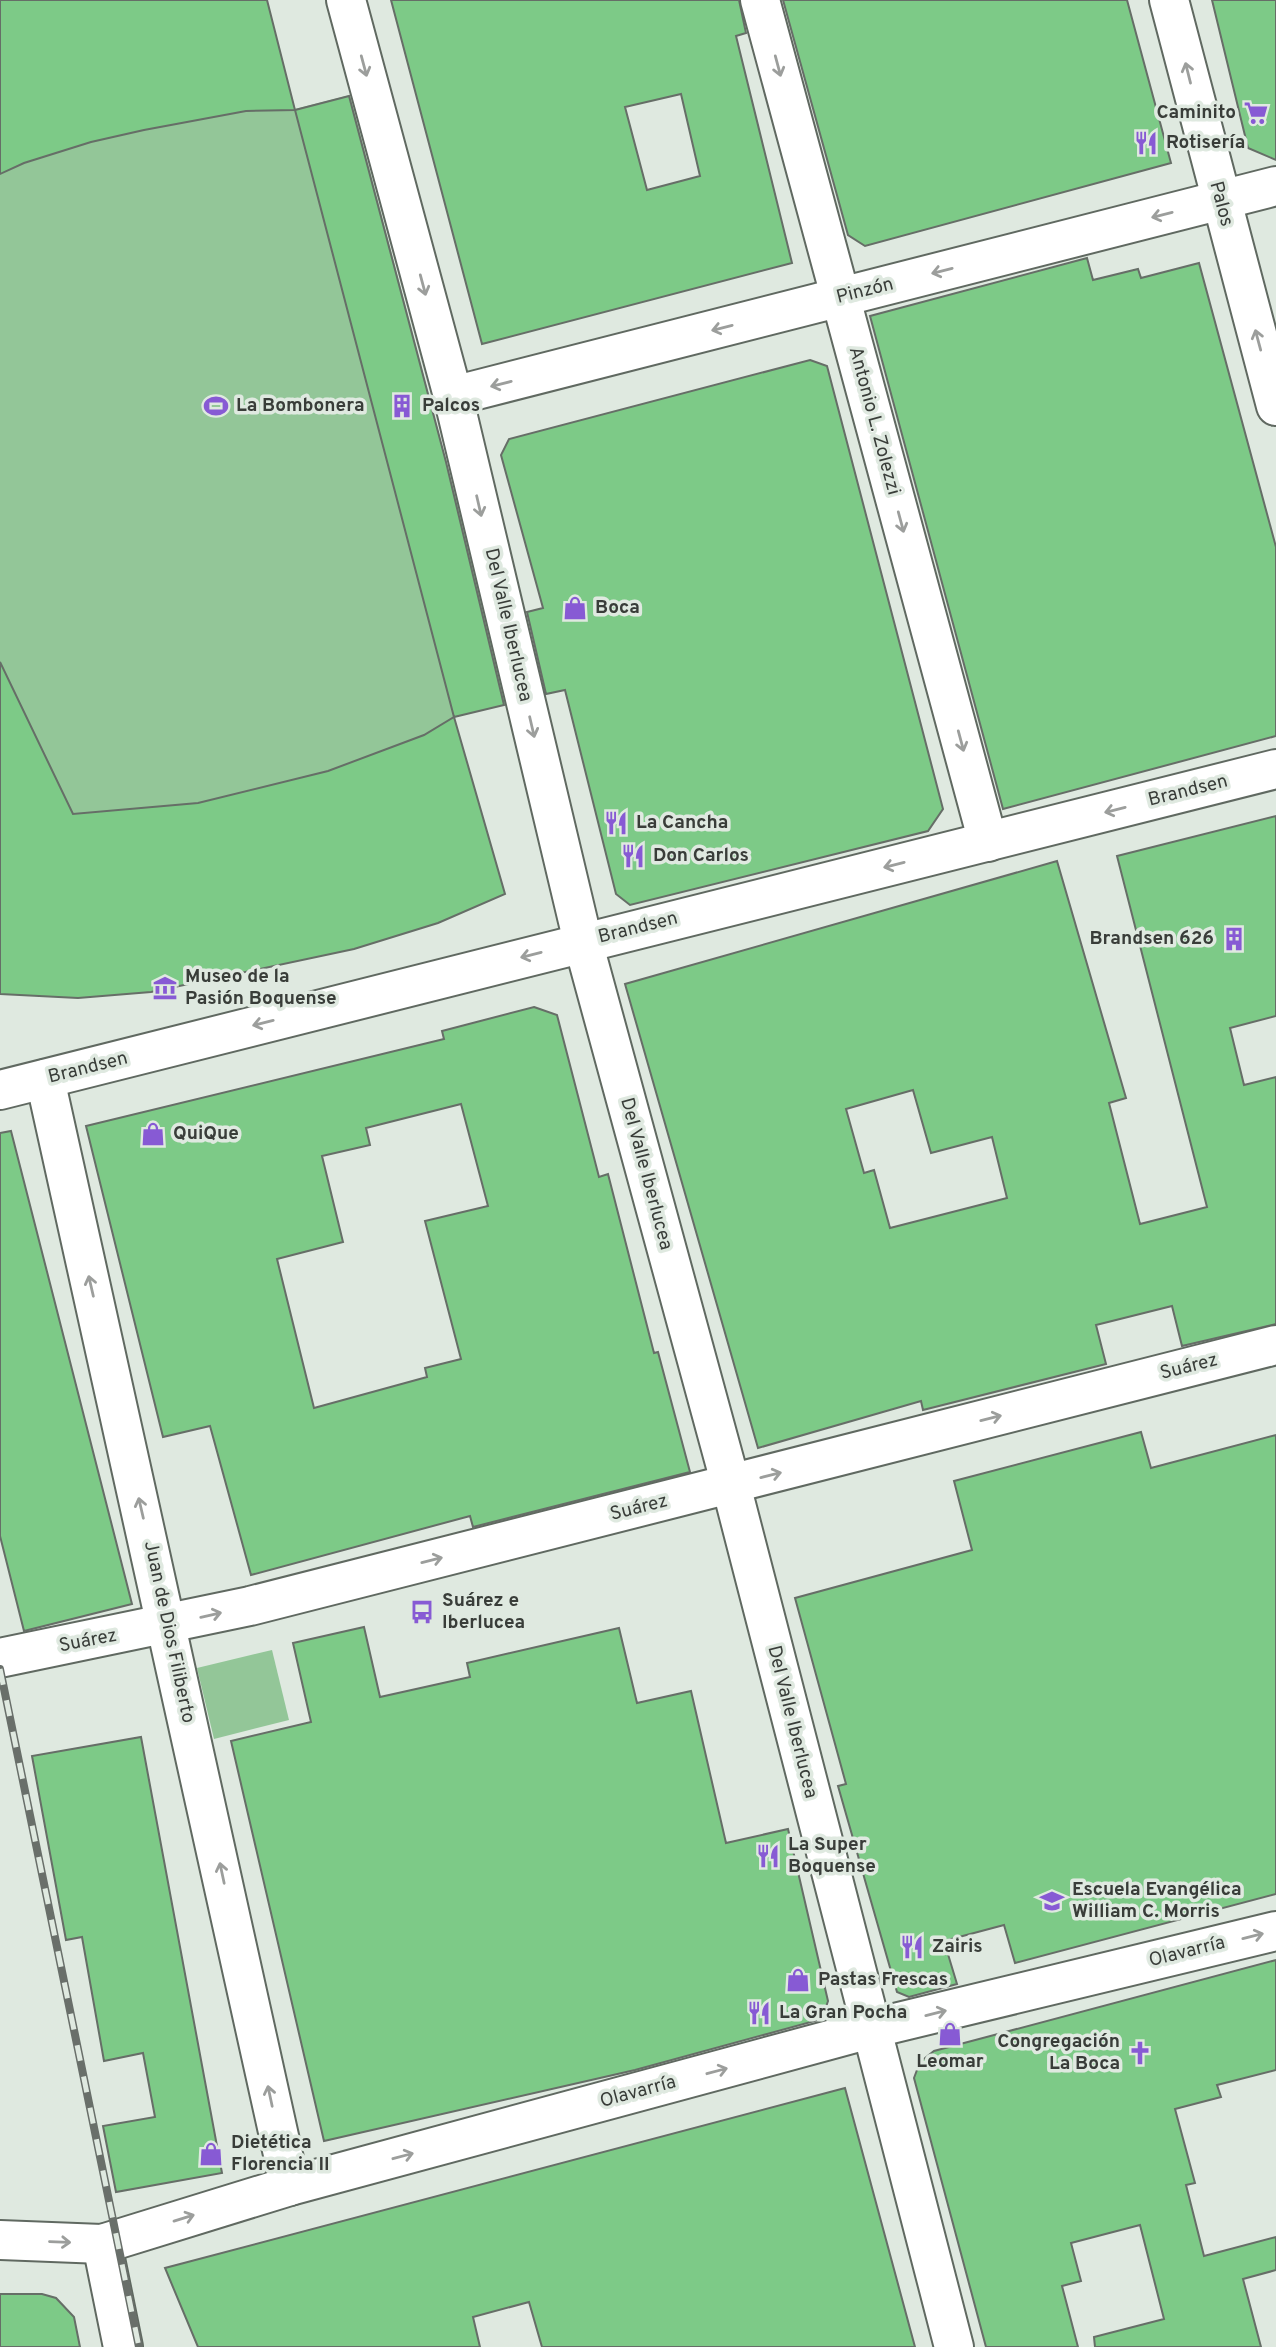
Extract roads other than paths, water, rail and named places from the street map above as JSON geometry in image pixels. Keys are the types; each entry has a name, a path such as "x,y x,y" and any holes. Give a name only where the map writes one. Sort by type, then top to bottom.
{"street":[{"name":"Del Valle Iberlucea","path":"346,0 453,396 583,942 731,1485 954,2347"},
{"name":"Antonio L. Zolezzi","path":"760,0 988,842"},
{"name":"Palos","path":"1169,0 1276,406"},
{"name":"Pinzón","path":"453,396 1276,186"},
{"name":"Brandsen","path":"0,1090 1276,769"},
{"name":"Juan de Dios Filiberto","path":"45,1079 168,1625 290,2186"},
{"name":"Suárez","path":"0,1658 168,1625 731,1485 1276,1345"},
{"name":"Olavarría","path":"0,2241 102,2244 290,2186 870,2029 1276,1931"},
{"path":"102,2244 123,2347"}],"railway":[{"path":"0,1669 139,2347"}],"place":[{"name":"Caminito","path":"1256,113"},
{"name":"Rotisería","path":"1146,143"},
{"name":"La Bombonera","path":"216,406"},
{"name":"Palcos","path":"402,406"},
{"name":"Boca","path":"575,608"},
{"name":"La Cancha","path":"616,823"},
{"name":"Don Carlos","path":"633,856"},
{"name":"Brandsen 626","path":"1234,939"},
{"name":"Museo de la Pasión Boquense","path":"165,988"},
{"name":"QuiQue","path":"153,1134"},
{"name":"Suárez e Iberlucea","path":"422,1612"},
{"name":"La Super Boquense","path":"768,1856"},
{"name":"Escuela Evangélica William C. Morris","path":"1052,1901"},
{"name":"Zairis","path":"912,1947"},
{"name":"Pastas Frescas","path":"798,1980"},
{"name":"La Gran Pocha","path":"759,2013"},
{"name":"Leomar","path":"950,2034"},
{"name":"Congregación La Boca","path":"1140,2053"},
{"name":"Dietética Florencia II","path":"211,2154"}]}
